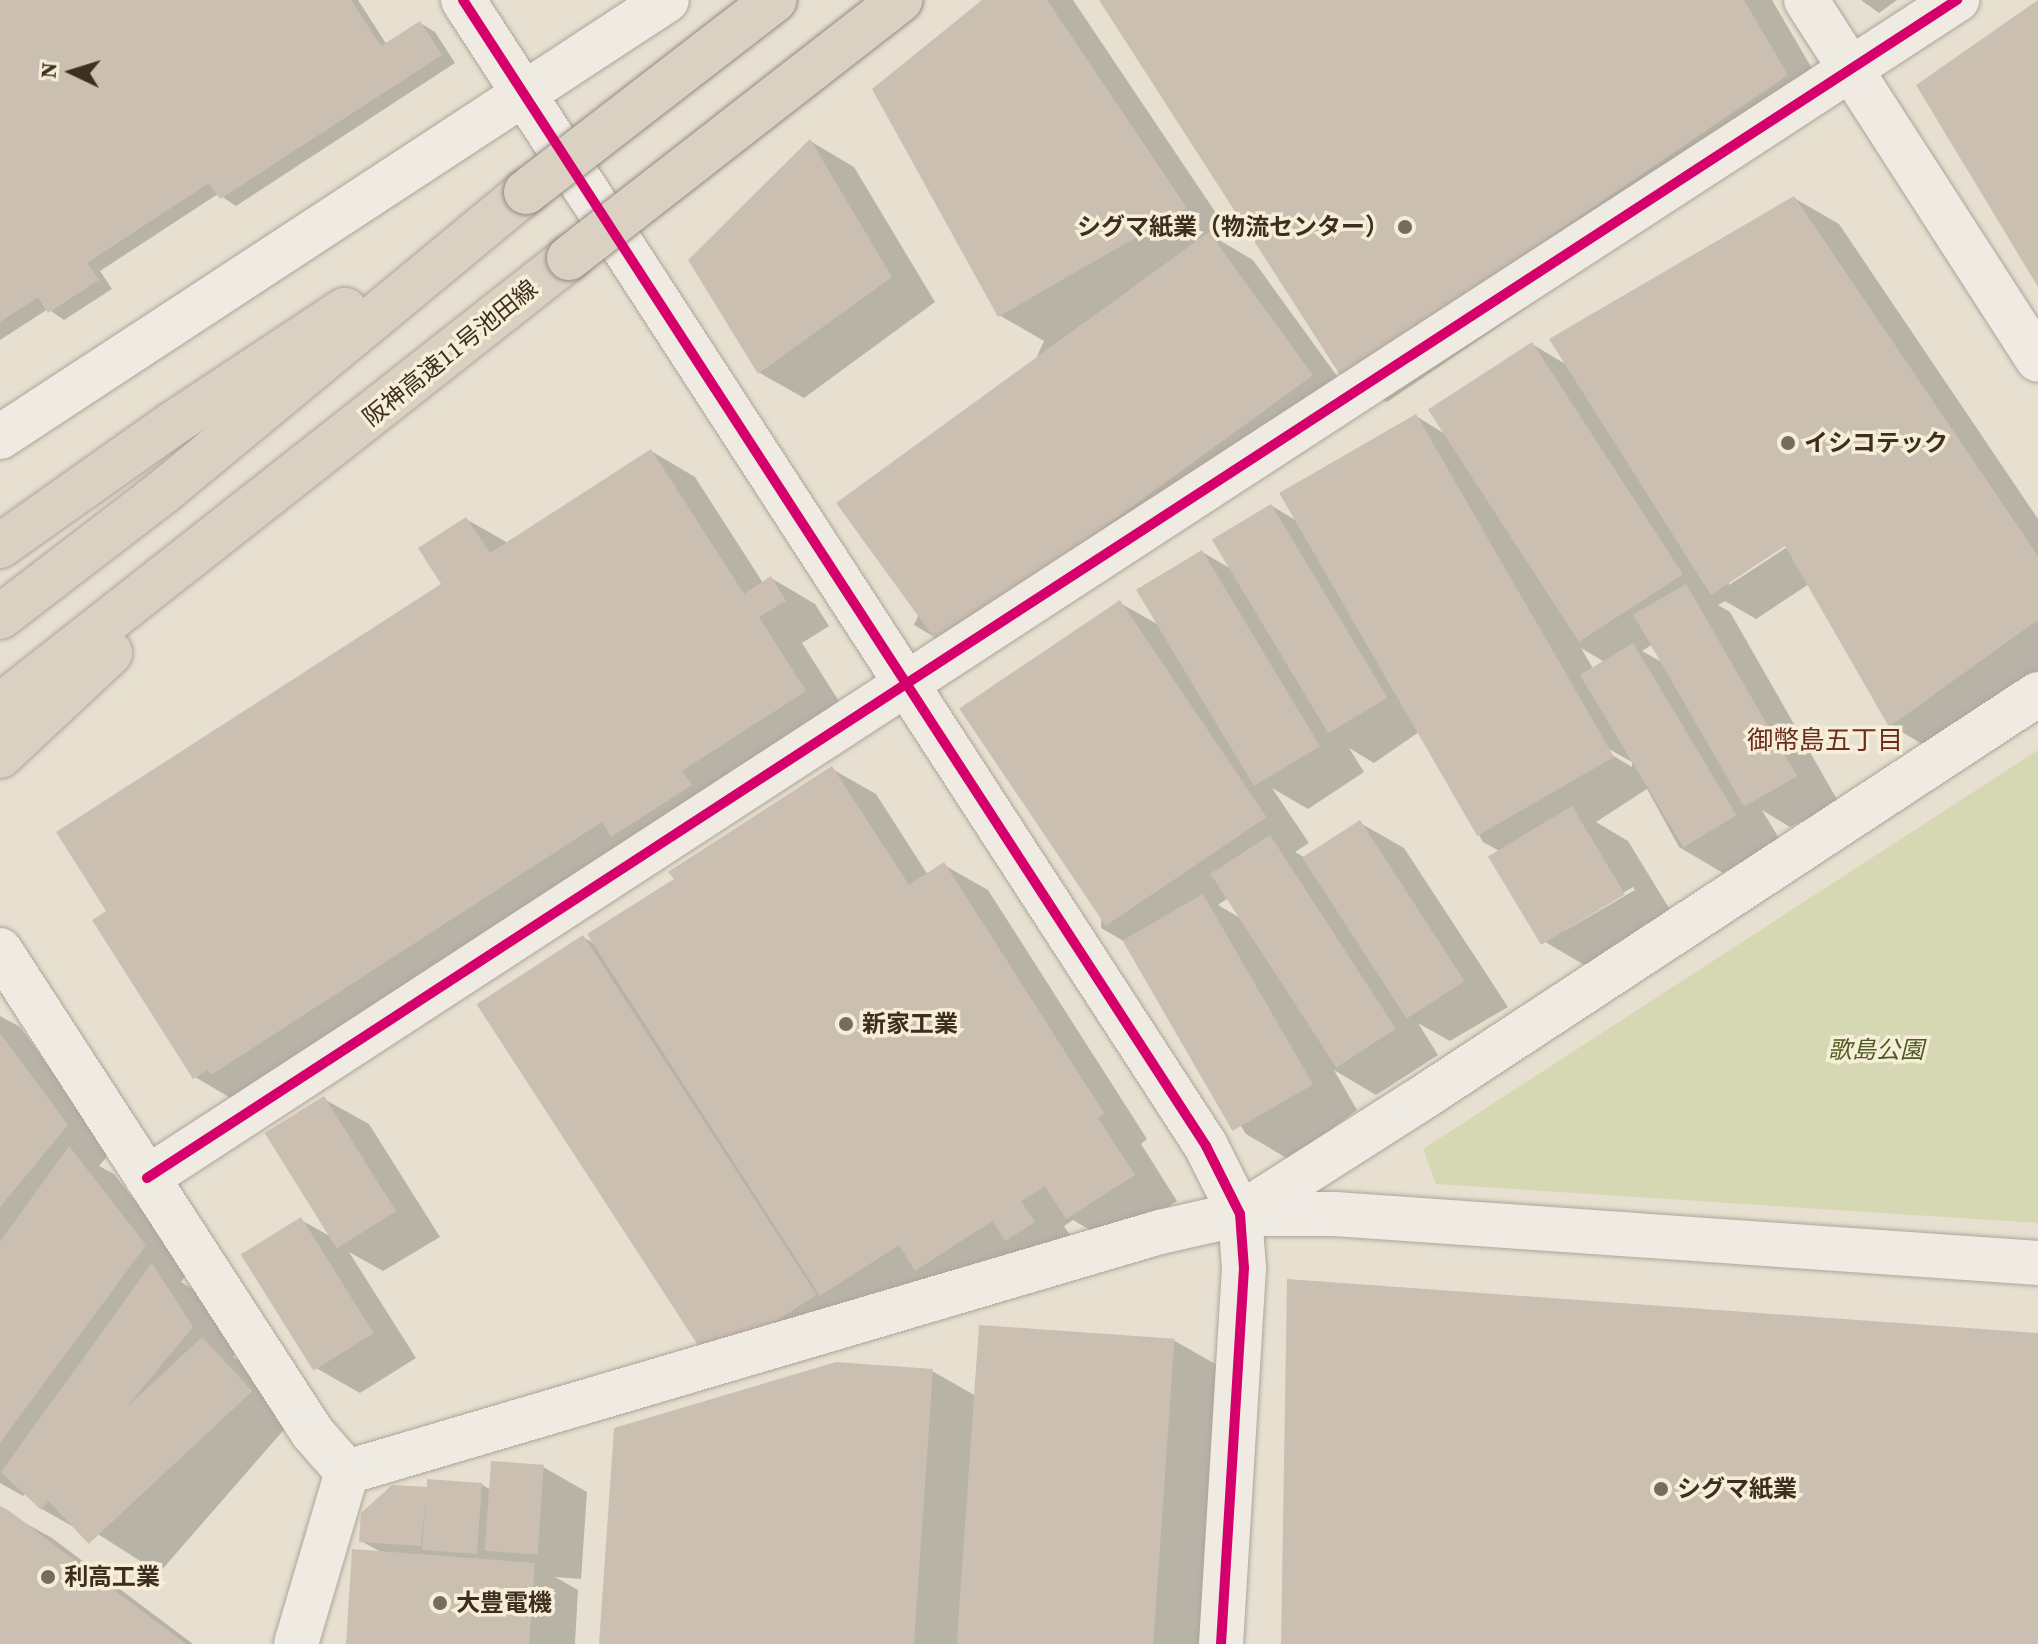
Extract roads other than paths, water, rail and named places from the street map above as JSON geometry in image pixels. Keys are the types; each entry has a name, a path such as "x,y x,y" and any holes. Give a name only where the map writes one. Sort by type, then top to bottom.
{"highway":[{"path":"0,617 163,492 526,192 774,0"},
{"name":"阪神高速11号池田線","path":"0,706 900,0"},
{"path":"0,546 174,423 526,192"},
{"path":"0,756 319,457"}],"street":[{"path":"463,0 909,683 1206,1146 1240,1214 1244,1268 1221,1644"},
{"path":"0,437 667,0"},
{"path":"1806,0 2038,360"},
{"path":"147,1178 1957,0"},
{"path":"1240,1214 2038,694"},
{"path":"0,950 312,1432 347,1472"},
{"path":"347,1472 1160,1232 1240,1214 1335,1214 2038,1263"},
{"path":"296,1644 347,1472"}],"place":[{"name":"シグマ紙業（物流センター）","path":"1405,227"},
{"name":"イシコテック","path":"1788,443"},
{"name":"新家工業","path":"846,1024"},
{"name":"シグマ紙業","path":"1661,1489"},
{"name":"利高工業","path":"48,1577"},
{"name":"大豊電機","path":"440,1603"}],"district":[{"name":"御幣島五丁目","path":"1825,741"}],"park label":[{"name":"歌島公園","path":"1876,1050"}]}
